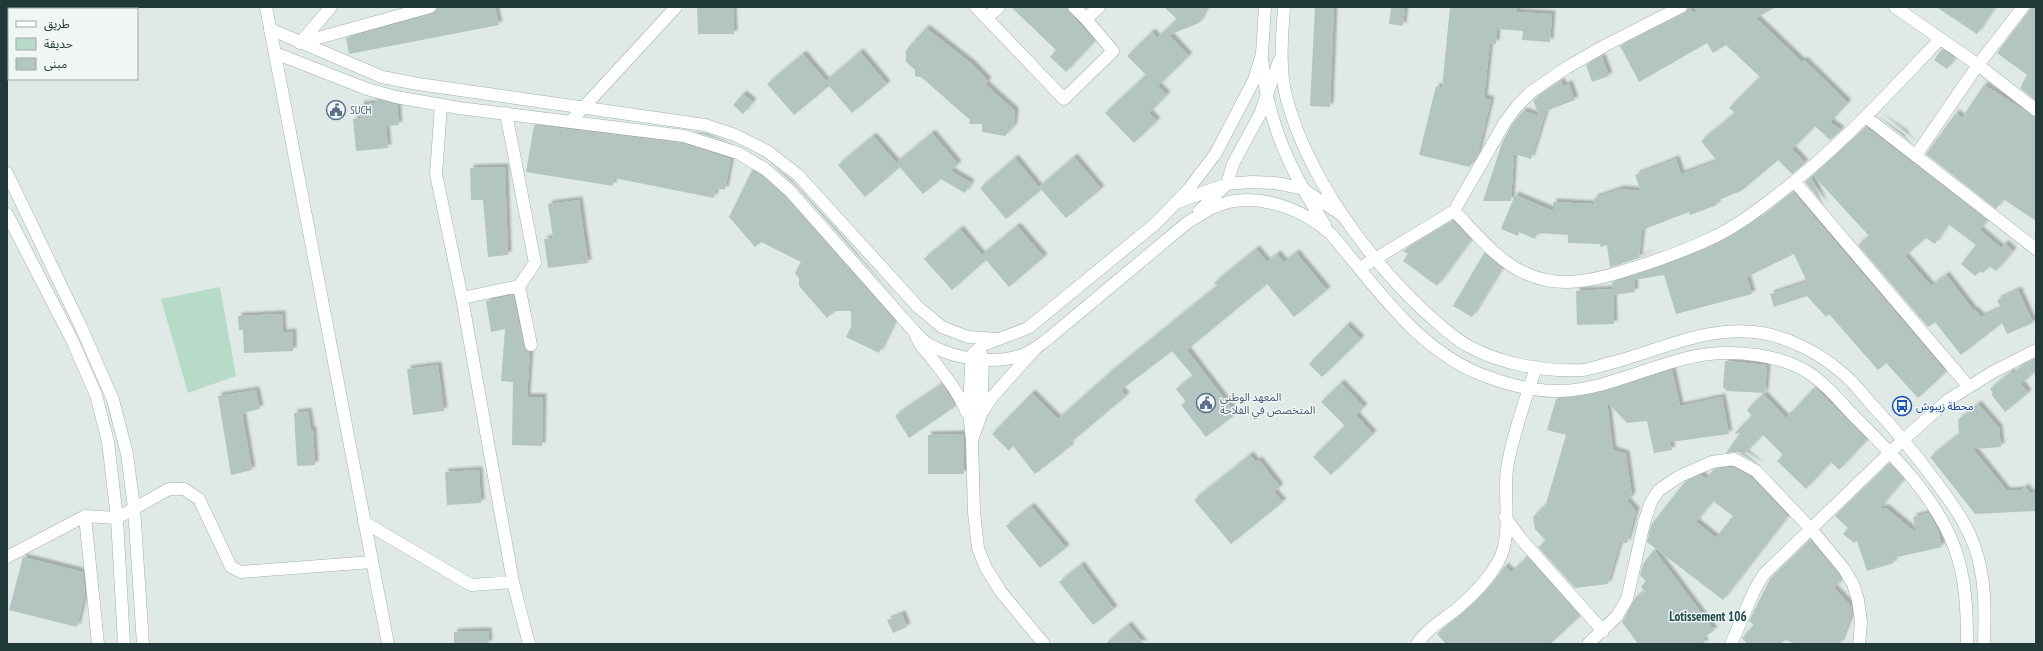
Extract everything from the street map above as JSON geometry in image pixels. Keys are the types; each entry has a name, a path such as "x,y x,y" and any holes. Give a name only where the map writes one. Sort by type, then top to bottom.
{"street":[{"path":"266,7 388,644"},
{"path":"300,43 331,7"},
{"path":"300,43 430,7"},
{"path":"571,121 676,7"},
{"path":"976,7 1064,98 1113,51 1074,7"},
{"path":"987,18 999,7"},
{"path":"1086,19 1099,7"},
{"path":"1265,7 1262,54 1266,96 1286,158 1301,188 1331,234 1413,330 1464,367 1487,377 1530,388 1560,391 1595,385 1648,369 1709,354 1748,354 1778,360 1804,370 1828,389 1890,453 1926,497 1942,521 1955,547 1963,574 1967,604 1967,644"},
{"path":"274,53 367,89 396,98 684,136 738,153 765,169 790,191 914,331 930,345 949,353 1008,358 1028,352 1039,345 1188,222 1226,184 1233,164 1260,114 1277,72 1280,56 1284,7"},
{"path":"1360,268 1454,211 1505,122 1517,106 1531,92 1566,68 1592,53 1681,7"},
{"path":"1896,7 1978,65 2036,110"},
{"path":"1916,155 1978,65 2023,7"},
{"path":"270,29 382,77 418,84 705,125 735,135 767,151 798,175 918,307 942,327 968,337 999,339"},
{"path":"1454,211 1505,262 1527,274 1550,281 1572,283 1606,277 1662,259 1715,237 1740,222 1795,182 1866,117 1940,39"},
{"path":"978,356 999,339 1028,328 1155,224 1188,190 1216,153 1254,80 1262,54"},
{"path":"1280,56 1286,94 1298,134 1320,178 1346,218 1376,258 1404,291 1440,325 1467,346 1497,358 1536,367 1585,370 1700,335 1737,330 1762,333 1789,340 1817,355 1842,372 1904,439 1958,512 1973,543 1983,575 1985,608 1984,644"},
{"path":"441,105 436,174 462,298 513,582 529,644"},
{"path":"462,298 519,286 535,263 506,113"},
{"path":"1866,117 2036,248"},
{"path":"7,173 75,315 113,400 127,454 134,508 143,644"},
{"path":"1175,203 1226,184 1251,182 1276,183 1301,188 1346,218"},
{"path":"1795,182 1969,387"},
{"path":"1188,222 1213,208 1237,201 1267,202 1295,210 1316,221 1331,234"},
{"path":"7,214 72,340 96,395 108,442 117,518 124,644"},
{"path":"519,286 531,345"},
{"path":"914,331 918,345 957,391 975,416"},
{"path":"968,337 978,356 975,416 972,440 974,512 978,548 986,568 1001,592 1044,644"},
{"path":"975,416 1039,345"},
{"path":"1731,644 1755,588 1764,574 1904,439 1948,400 2036,350"},
{"path":"1417,644 1430,629 1460,606 1479,587 1497,563 1505,547 1505,493 1508,468 1536,367"},
{"path":"1588,644 1617,616 1627,599 1651,502 1659,490 1680,476 1712,462 1734,459 1756,471 1811,529 1844,569 1853,584 1858,600 1861,622 1859,644"},
{"path":"7,556 86,516 117,518 169,488 184,489 199,499 231,567 241,572 372,562"},
{"path":"86,516 98,644"},
{"path":"1505,517 1521,539 1603,631"},
{"path":"364,522 471,585 513,582"}],"green space":[{"path":"220,287 236,376 188,393 161,299"}],"building":[{"path":"437,7 495,7 499,25 349,54 346,38 432,14 436,12"},
{"path":"697,7 733,7 734,34 698,34"},
{"path":"1011,7 1067,7 1069,12 1095,41 1066,72 1050,57 1056,50"},
{"path":"1164,7 1207,7 1199,23 1169,35 1189,56 1158,86 1167,95 1149,113 1157,121 1134,143 1105,113 1146,75 1127,56 1152,32 1157,38 1177,19"},
{"path":"1315,7 1334,7 1330,107 1310,106"},
{"path":"1391,7 1405,7 1403,26 1389,24"},
{"path":"1450,7 1504,7 1517,9 1516,12 1552,14 1550,42 1522,40 1523,31 1497,29 1496,44 1490,43 1484,98 1491,100 1478,153 1470,167 1419,155 1436,86 1442,88"},
{"path":"1689,7 1693,13 1703,7 1776,7 1756,18 1802,62 1804,60 1848,103 1830,122 1841,130 1828,142 1830,140 1815,126 1792,149 1805,163 1792,174 1778,160 1741,191 1716,201 1717,205 1690,215 1689,212 1642,230 1639,257 1656,252 1615,266 1610,267 1607,245 1601,247 1600,244 1568,243 1568,235 1537,233 1535,239 1519,232 1518,236 1501,229 1515,195 1553,211 1553,202 1593,204 1594,198 1621,189 1641,191 1635,175 1676,159 1681,174 1717,161 1701,141 1735,113 1729,108 1760,77 1726,45 1713,53 1707,43 1639,82 1620,46 1684,14"},
{"path":"1936,7 1995,7 1977,34"},
{"path":"2032,7 2036,7 2036,101 2020,88 2027,75 1997,53"},
{"path":"926,28 973,65 988,81 985,84 1015,111 1014,126 1005,136 982,132 982,124 969,124 970,120 921,77 915,76 915,70 906,62 906,50"},
{"path":"1942,49 1955,58 1947,69 1934,60"},
{"path":"860,52 887,84 852,113 829,86 794,115 767,84 803,54 826,81"},
{"path":"1602,57 1609,76 1592,82 1586,65"},
{"path":"1561,81 1563,86 1569,84 1575,100 1546,111 1531,159 1514,154 1511,201 1483,201 1502,143 1511,126 1523,111 1539,116 1533,100"},
{"path":"1984,85 2036,117 2036,221 2003,199 1996,209 1926,154 1956,113 1962,118"},
{"path":"743,94 753,102 743,114 733,105"},
{"path":"380,100 397,105 399,125 386,126 388,148 356,151 353,119 361,118 360,105 375,103 375,101"},
{"path":"1877,115 1906,135 1905,136 1914,145"},
{"path":"534,125 682,143 731,159 725,190 716,188 714,198 614,178 613,186 526,172"},
{"path":"1866,127 1987,220 1980,230 2001,248 2005,243 2013,251 1996,271 1989,266 1983,273 1980,271 1975,276 1961,264 1976,245 1948,224 1935,244 1926,238 1905,256 1931,286 1946,275 1974,311 1975,310 1981,317 2001,308 1997,300 2018,290 2033,323 2007,334 2002,323 1961,355 1935,322 1928,327 1858,245 1869,236 1813,175"},
{"path":"692,131 707,133 734,144"},
{"path":"932,133 958,164 951,171 971,183 965,193 941,179 923,194 896,163"},
{"path":"873,136 900,167 865,197 838,165"},
{"path":"1074,157 1101,189 1066,218 1039,187"},
{"path":"1015,158 1041,190 1006,219 980,188"},
{"path":"768,161 792,180 836,228 898,301 796,186"},
{"path":"505,167 508,255 488,257 483,200 471,200 470,168"},
{"path":"752,170 761,175 785,196 895,321 879,353 846,337 851,327 851,311 835,311 827,318 799,286 799,278 795,273 801,262 761,242 755,247 729,217"},
{"path":"1811,177 1824,205 1805,182"},
{"path":"1793,192 1946,372 1918,398 1886,363 1878,370 1829,314 1826,317 1807,296 1774,307 1770,294 1807,282 1794,254 1747,277 1752,294 1676,314 1664,275 1634,280 1635,292 1614,295 1612,282 1675,262 1717,244 1762,217"},
{"path":"579,200 588,263 548,268 544,239 553,238 548,204"},
{"path":"1453,221 1471,240 1437,286 1403,261 1408,254 1403,251"},
{"path":"1017,226 1044,257 1009,287 986,260 952,290 924,259 960,229 982,255"},
{"path":"1256,249 1267,262 1277,254 1284,262 1296,253 1327,290 1294,317 1267,284 1187,350 1236,414 1206,437 1181,405 1186,402 1176,389 1193,376 1172,351 1121,390 1126,396 1069,444 1071,446 1035,474 1013,446 1009,451 992,434 1032,393 1058,419 1112,371 1217,286 1214,283"},
{"path":"1484,253 1502,268 1472,317 1453,306"},
{"path":"1613,289 1614,324 1577,325 1576,291"},
{"path":"513,295 524,346 530,352 527,397 543,397 542,446 512,445 513,382 501,381 505,329 491,332 486,301"},
{"path":"282,314 283,333 293,332 293,351 244,353 243,330 239,330 238,316"},
{"path":"1347,325 1361,339 1322,377 1309,364"},
{"path":"2036,358 2036,371 2021,384 2028,393 2005,412 1991,394 1993,393 1990,389 2011,372 2013,374 2021,366"},
{"path":"1725,361 1767,365 1765,393 1727,391 1723,387"},
{"path":"438,365 444,411 413,415 407,369"},
{"path":"1672,370 1680,406 1722,397 1729,434 1670,442 1672,450 1654,453 1647,421 1627,423 1607,402 1613,450 1626,454 1632,496 1627,501 1636,511 1627,543 1620,543 1608,584 1575,588 1538,547 1546,541 1535,529 1533,517 1546,504 1566,435 1547,430 1556,399 1601,392"},
{"path":"1341,383 1364,407 1356,415 1373,434 1331,475 1313,457 1345,426 1321,402"},
{"path":"942,384 956,406 909,438 895,416"},
{"path":"1815,387 1867,440 1839,470 1831,462 1806,489 1777,461 1783,455 1763,435 1745,453 1761,466 1738,452 1726,453 1740,433 1734,434 1752,416 1747,410 1763,394 1786,418"},
{"path":"256,390 260,409 242,413 252,470 231,475 218,396"},
{"path":"1978,404 1999,428 2001,447 1973,449 2007,491 2022,490 2025,487 2031,494 2036,490 2036,511 1975,514 1930,457 1959,434 1958,420"},
{"path":"308,411 311,430 313,430 315,465 297,466 294,413"},
{"path":"963,434 964,474 928,474 928,435"},
{"path":"1250,455 1256,462 1259,460 1280,487 1274,492 1283,502 1231,544 1194,500"},
{"path":"1890,463 1904,479 1879,509 1886,508 1916,533 1913,517 1929,513 1938,530 1942,547 1893,558 1894,563 1867,571 1857,541 1854,543 1843,534 1848,528 1835,516"},
{"path":"1733,467 1751,477 1788,516 1723,600 1647,542 1651,525 1684,483 1701,475 1706,479 1714,469","holes":["1713,501 1733,516 1716,538 1696,522"]},
{"path":"479,470 481,503 447,505 445,472"},
{"path":"1031,506 1066,548 1040,568 1006,526"},
{"path":"1810,540 1838,573 1842,580 1834,588 1851,606 1852,613 1840,644 1796,644 1785,640 1781,644 1747,644 1742,638 1754,625 1749,621 1770,579"},
{"path":"1654,550 1714,630 1702,639 1706,644 1638,644 1622,622 1635,598 1645,591 1641,587 1646,581 1640,575 1643,564"},
{"path":"23,557 83,572 85,594 77,627 9,610"},
{"path":"1527,557 1580,616 1550,644 1446,644 1437,634 1474,603 1491,585 1505,566 1511,572"},
{"path":"1081,565 1114,609 1093,625 1059,582"},
{"path":"902,614 907,627 893,633 887,620"},
{"path":"1128,625 1144,644 1105,644 1123,629"},
{"path":"488,631 489,644 454,644 454,632"}],"place":[{"name":"SUCH","path":"336,110"},
{"name":"المعهد الوطني المتخصص في الفلاحة","path":"1206,403"},
{"name":"محطة زيبوش","path":"1902,406"}],"district":[{"name":"Lotissement 106","path":"1708,616"}]}
